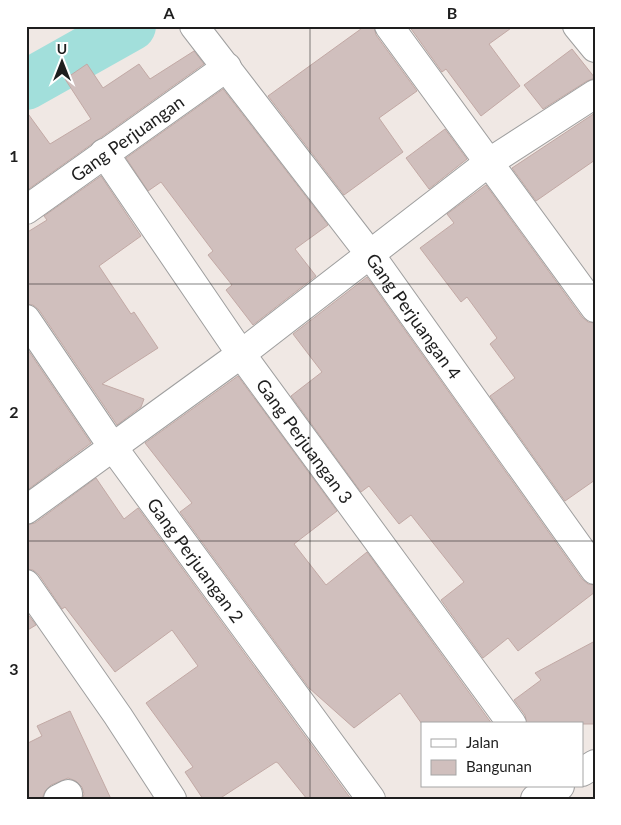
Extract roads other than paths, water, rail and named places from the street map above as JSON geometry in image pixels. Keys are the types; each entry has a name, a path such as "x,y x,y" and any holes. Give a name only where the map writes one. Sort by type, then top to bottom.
{"street":[{"name":"Gang Perjuangan 4","path":"194,26 369,253 595,570"},
{"path":"389,26 595,308"},
{"path":"577,26 595,48"},
{"name":"Gang Perjuangan","path":"26,210 227,67"},
{"path":"26,510 241,354 369,253 488,163 595,94"},
{"name":"Gang Perjuangan 3","path":"104,154 241,354 511,722"},
{"name":"Gang Perjuangan 2","path":"26,319 112,446 371,799"},
{"path":"26,584 118,716 172,799"},
{"path":"584,771 595,764"},
{"path":"535,799 555,788"}],"waterway":[{"path":"26,85 131,26"}]}
